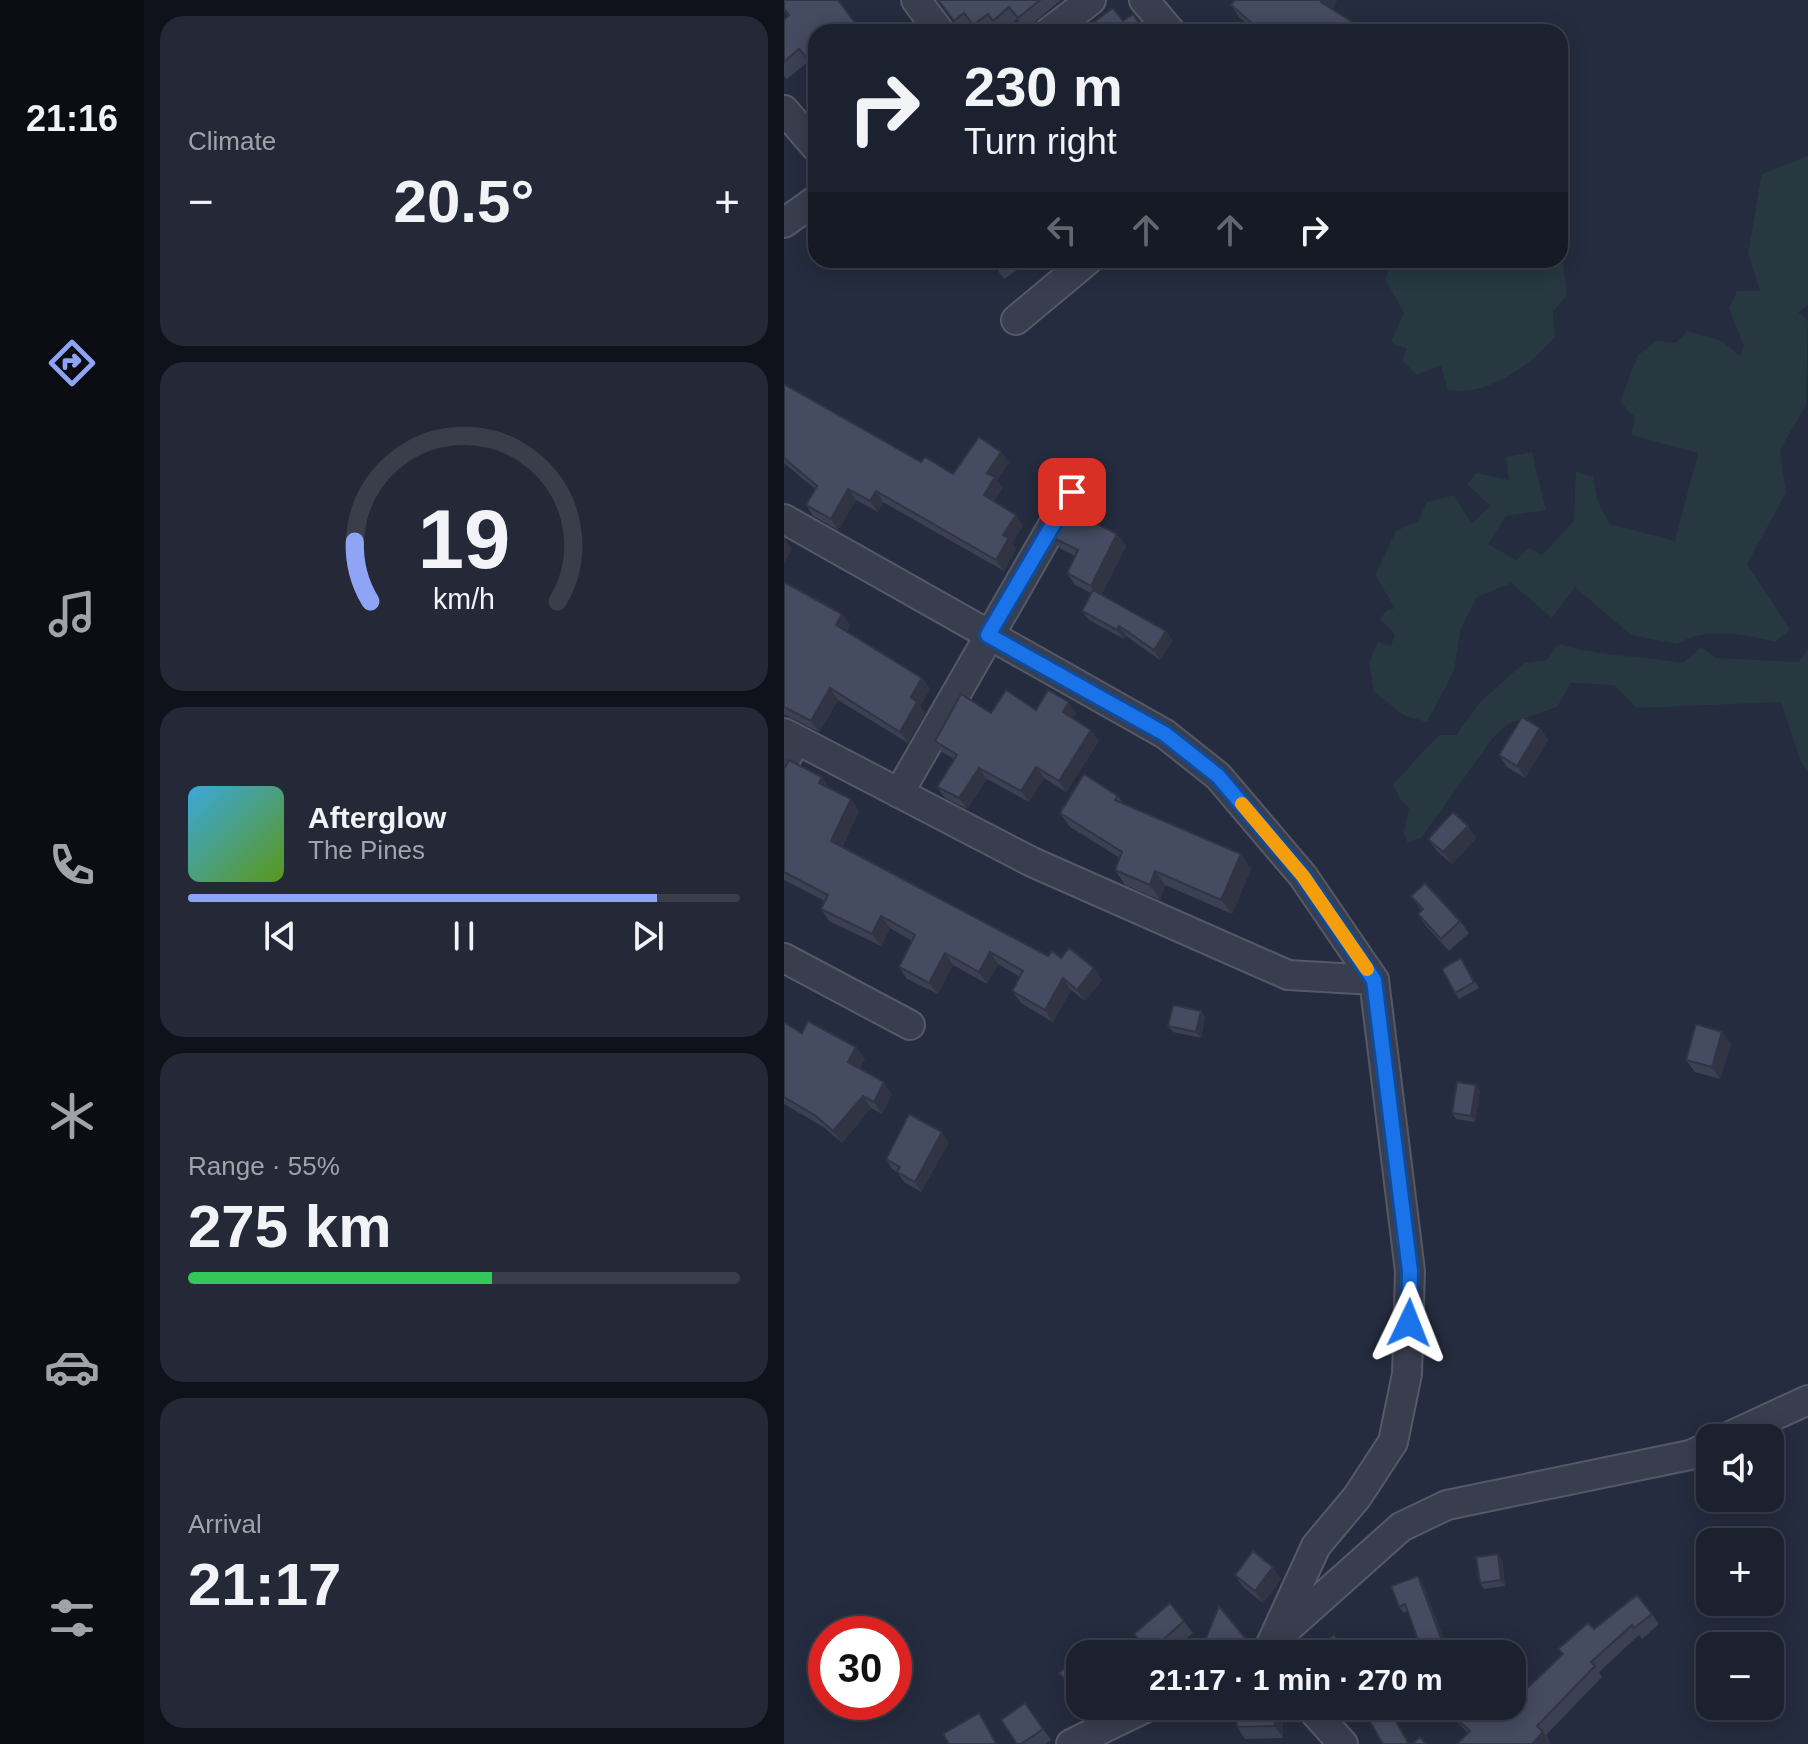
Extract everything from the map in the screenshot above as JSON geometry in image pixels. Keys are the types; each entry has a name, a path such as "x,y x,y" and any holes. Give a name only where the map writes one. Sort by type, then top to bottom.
{"street":[{"path":"916,0 934,24"},
{"path":"1060,24 1091,0"},
{"path":"1144,0 1164,24"},
{"path":"784,110 808,138"},
{"path":"784,223 808,206"},
{"path":"1016,320 1078,268"},
{"path":"899,793 1072,492"},
{"path":"784,519 1165,734 1218,776 1303,876 1374,980 1410,1271 1407,1374 1393,1442 1357,1497 1316,1546 1271,1640"},
{"path":"788,745 899,793 1032,862 1288,975 1374,980"},
{"path":"784,958 910,1025"},
{"path":"1756,1424 1808,1400"},
{"path":"1278,1640 1401,1527 1447,1505 1696,1452"},
{"path":"1071,1744 1120,1720"},
{"path":"1322,1720 1343,1744"}],"shaded area":[{"path":"1808,156 1808,305 1798,312 1808,320 1806,405 1780,450 1786,493 1747,564 1790,630 1775,642 1712,634 1677,644 1631,635 1575,587 1552,618 1511,583 1477,597 1461,628 1454,671 1427,722 1405,716 1374,692 1369,662 1378,642 1391,646 1395,634 1380,619 1386,611 1395,608 1375,575 1396,531 1418,521 1427,502 1454,495 1472,524 1490,506 1467,484 1477,473 1509,480 1506,457 1532,452 1546,510 1506,516 1488,544 1516,560 1529,548 1542,555 1574,521 1576,472 1593,477 1598,502 1610,524 1675,541 1698,453 1631,435 1635,417 1620,402 1638,355 1657,341 1676,343 1687,331 1722,341 1741,357 1744,346 1729,308 1737,291 1760,291 1748,253 1762,174"},
{"path":"1389,268 1564,268 1567,295 1553,311 1555,337 1534,358 1493,384 1463,391 1448,390 1441,365 1417,375 1402,360 1407,349 1391,342 1404,313 1385,279"},
{"path":"1558,644 1683,663 1701,647 1716,658 1798,662 1808,649 1808,771 1801,762 1781,702 1637,708 1614,685 1571,683 1557,707 1508,724 1493,738 1421,838 1407,842 1404,832 1409,808 1400,799 1393,784 1439,735 1456,735 1480,702 1524,663 1547,660"}],"building":[{"path":"784,0 838,0 856,24 808,24 808,59 799,49 784,62 784,20 789,15 784,9"},
{"path":"938,0 1040,0 1018,18 1009,7 993,21 988,14 972,24 964,13 954,21"},
{"path":"1235,0 1323,0 1321,2 1354,23 1253,24 1231,5"},
{"path":"1113,8 1123,21 1133,14 1140,24 1091,24"},
{"path":"784,384 921,462 925,457 953,474 979,437 1001,452 987,473 995,477 984,495 1016,515 1003,535 1009,538 996,560 876,491 870,501 848,489 831,519 806,505 817,486 784,458"},
{"path":"1067,509 1117,534 1091,586 1067,573 1078,550 1053,538"},
{"path":"784,582 842,614 836,625 922,678 911,697 917,702 900,732 830,688 811,721 784,707"},
{"path":"1093,590 1166,631 1154,650 1119,626 1117,630 1082,611"},
{"path":"1006,690 1036,710 1048,690 1069,702 1063,712 1091,730 1059,781 1036,767 1021,791 979,768 959,798 937,787 957,755 935,741 961,694 991,713"},
{"path":"1522,717 1540,728 1517,766 1499,755"},
{"path":"789,760 822,777 819,783 851,799 831,841 1048,956 1052,951 1061,958 1069,948 1094,968 1077,990 1063,978 1045,1010 1012,991 1023,971 990,952 979,972 945,953 929,983 899,967 915,935 881,916 872,934 821,909 828,895 784,872 784,769"},
{"path":"1084,774 1118,796 1115,800 1241,854 1221,900 1155,871 1150,885 1115,870 1122,852 1060,813"},
{"path":"1453,812 1468,826 1443,852 1428,839"},
{"path":"1425,883 1460,921 1441,939 1418,914 1423,909 1411,896"},
{"path":"1461,958 1474,982 1455,993 1442,969"},
{"path":"1173,1005 1201,1011 1196,1032 1168,1026"},
{"path":"808,1021 856,1047 848,1062 884,1082 874,1102 863,1096 833,1131 816,1116 784,1097 784,1024 802,1033"},
{"path":"1696,1024 1722,1032 1712,1067 1686,1060"},
{"path":"1457,1082 1476,1085 1471,1116 1452,1113"},
{"path":"909,1114 942,1132 915,1182 897,1172 900,1167 886,1159"},
{"path":"1253,1551 1273,1567 1255,1591 1235,1575"},
{"path":"1498,1554 1501,1580 1480,1583 1476,1557"},
{"path":"1418,1576 1442,1640 1418,1640 1405,1604 1399,1607 1391,1586"},
{"path":"1637,1595 1652,1614 1634,1628 1632,1625 1591,1662 1595,1666 1537,1726 1543,1732 1532,1744 1457,1744 1470,1731 1458,1720 1526,1720 1526,1689 1563,1654 1558,1649 1588,1623 1594,1629"},
{"path":"1170,1603 1184,1621 1163,1640 1139,1640 1134,1634"},
{"path":"1219,1606 1246,1639 1208,1640"},
{"path":"1066,1667 1066,1681 1059,1673"},
{"path":"1025,1703 1043,1729 1017,1744 1001,1720"},
{"path":"979,1713 996,1743 949,1744 943,1734"},
{"path":"1237,1720 1275,1720 1275,1726 1237,1727"},
{"path":"1369,1720 1395,1720 1409,1744 1383,1744"},
{"path":"1420,1737 1426,1744 1412,1744"}],"slow traffic":[{"path":"1242,804 1303,876 1367,969"}],"route":[{"path":"1072,492 988,635 1165,734 1218,776 1303,876 1374,980 1410,1271 1409,1323"}]}
